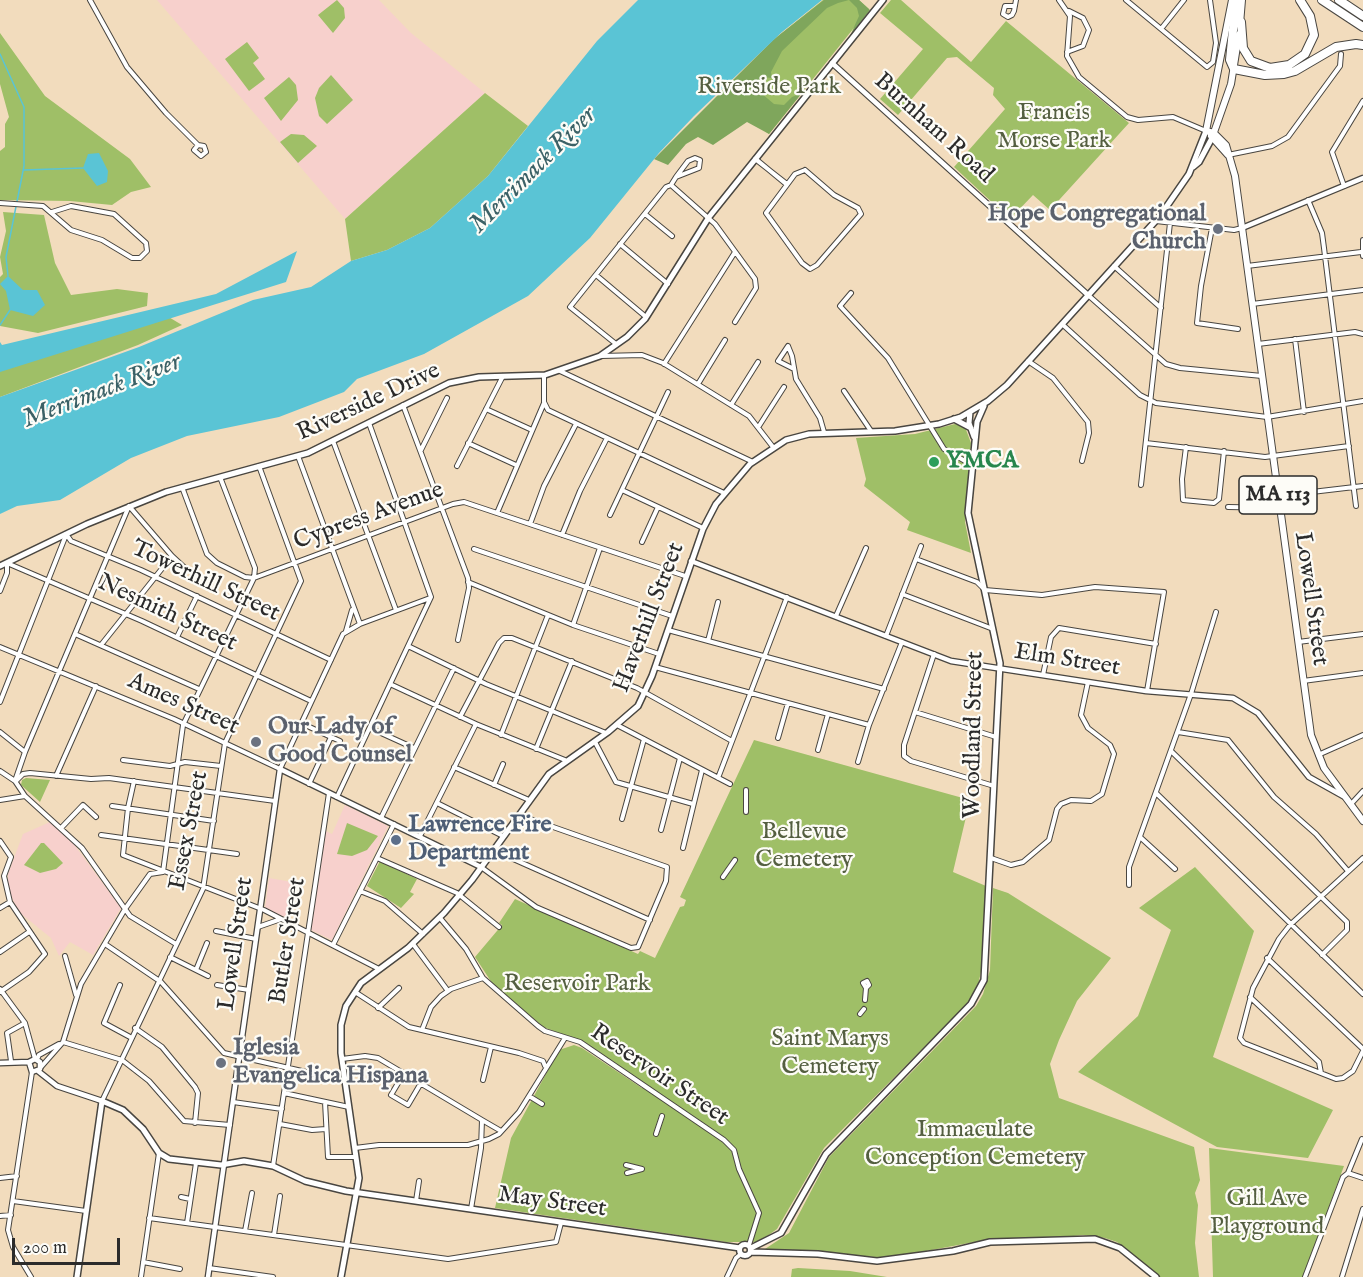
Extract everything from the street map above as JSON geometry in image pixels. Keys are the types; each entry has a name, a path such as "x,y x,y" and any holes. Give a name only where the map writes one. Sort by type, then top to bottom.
{"highway":[{"path":"1234,0 1230,60 1234,69 1265,75 1284,74 1295,71 1336,47 1363,45"},
{"path":"1241,22 1242,43 1248,59 1266,68 1289,65 1305,54 1313,39 1312,21 1300,0"},
{"path":"1322,0 1363,27"},
{"path":"1339,0 1363,16"}],"main road":[{"name":"Riverside Drive","path":"0,566 129,506 182,486 297,456 333,441 449,383 469,378 544,375 600,356 617,344 646,317 709,218 883,0"},
{"path":"1234,0 1206,131 1213,135 1234,69 1242,0"},
{"name":"Haverhill Street","path":"341,1277 358,1193 355,1148 342,1059 341,1025 355,991 379,969 413,944 440,918 481,867 549,774 565,760 617,725 638,706 655,667 703,528 724,493 753,462 773,447 797,436 824,432 929,426 954,419 987,402 1028,361 1156,221 1193,167 1206,131"},
{"name":"Haverhill Street","path":"1193,167 1199,162 1213,135"},
{"name":"Lowell Street","path":"1213,135 1226,145 1235,176 1309,726 1318,755 1344,797 1363,821"},
{"name":"Woodland Street","path":"750,1248 782,1233 826,1155 971,1004 980,991 986,969 999,668 985,590 968,522 977,422 987,402"},
{"path":"970,412 977,422"},
{"name":"Woodland Street","path":"970,412 975,441"},
{"path":"954,419 971,428"},
{"path":"102,1101 123,1110 136,1121 159,1153"},
{"name":"Essex Street","path":"77,1277 102,1101"},
{"name":"May Street","path":"159,1153 169,1159 196,1163 224,1164 244,1161 273,1166 305,1181 358,1193 741,1251"},
{"path":"750,1248 747,1255 741,1251 744,1245 750,1248 877,1261 1013,1241 1103,1240 1120,1248 1156,1277"}],"street":[{"path":"90,0 127,67 156,102 198,145"},
{"path":"1015,6 1016,0"},
{"path":"1059,0 1068,11 1083,18 1089,30 1083,46 1066,52"},
{"path":"1126,0 1207,67 1215,58 1216,43 1210,0"},
{"path":"1161,29 1184,0"},
{"path":"1068,11 1071,25 1066,52 1074,72 1127,117 1138,120 1173,117 1206,131"},
{"path":"1228,155 1268,147 1288,137 1340,66 1341,54"},
{"name":"Burnham Road","path":"832,63 1088,295"},
{"path":"1344,186 1332,152 1363,101"},
{"path":"617,344 570,307 671,185 676,177 688,161 694,158 700,160 698,169 676,177"},
{"path":"755,159 787,184"},
{"path":"806,171 831,193 861,212 859,220 813,268 802,263 766,214 769,206 787,184 797,172 806,171"},
{"path":"1156,221 1234,231 1363,178"},
{"path":"671,185 709,218 757,285 735,322"},
{"path":"1308,199 1322,233 1356,506"},
{"path":"0,203 40,206 52,212 58,221 71,230 102,240 136,259 147,251 146,243 114,214 71,206 52,212"},
{"path":"645,214 672,236"},
{"path":"1142,486 1170,223"},
{"path":"1212,228 1197,321 1198,324 1238,329"},
{"path":"1247,266 1325,256 1362,254 1363,240"},
{"path":"620,244 668,284"},
{"path":"664,364 735,252"},
{"path":"1114,266 1161,308"},
{"path":"596,275 646,317"},
{"path":"1252,304 1363,290"},
{"path":"851,293 840,306 888,358 947,452 972,465"},
{"path":"1088,295 1155,357 1166,364 1180,368 1262,376"},
{"path":"1062,324 1150,402 1267,417 1344,406 1363,401"},
{"path":"1258,344 1355,332 1363,334"},
{"path":"1295,339 1304,412"},
{"path":"698,384 725,340"},
{"path":"794,369 778,361 788,346 794,369 796,379 819,418 824,432"},
{"path":"600,356 642,355 664,364 731,405 759,426 773,447"},
{"path":"1028,361 1053,378 1088,422 1089,433 1082,461"},
{"path":"731,405 758,362"},
{"path":"560,371 753,462"},
{"path":"497,513 544,402 544,375"},
{"path":"457,466 503,376"},
{"path":"759,426 784,387"},
{"path":"844,391 871,431"},
{"path":"610,515 668,392"},
{"path":"421,450 447,398"},
{"path":"544,402 548,410 724,493"},
{"path":"403,404 443,507 468,582 458,640"},
{"path":"486,409 532,430"},
{"path":"337,797 431,598 369,423"},
{"path":"530,524 544,486 576,424"},
{"path":"562,535 579,490 607,438"},
{"path":"333,441 396,610"},
{"path":"468,443 516,465"},
{"path":"1146,443 1273,457 1349,447"},
{"path":"1186,447 1181,499 1216,502 1219,499 1224,451"},
{"path":"297,456 360,624"},
{"name":"Essex Street","path":"102,1101 119,1059 203,886 225,743 301,581 259,466"},
{"path":"163,872 184,723 254,578 255,568 220,476"},
{"path":"182,486 211,559 245,577 254,578"},
{"path":"1278,496 1363,486"},
{"path":"622,490 703,528"},
{"name":"Cypress Avenue","path":"254,578 443,507 464,502 685,576"},
{"path":"15,782 25,752 129,506 186,569"},
{"path":"642,542 658,507"},
{"path":"1228,507 1279,508"},
{"path":"0,702 50,581 66,534"},
{"name":"Towerhill Street","path":"66,534 71,541 156,577 331,660"},
{"path":"886,636 921,546"},
{"path":"573,625 600,548"},
{"path":"836,616 866,548"},
{"path":"474,549 672,616"},
{"path":"101,645 172,556"},
{"path":"916,559 977,582 985,590 1010,590 1042,596 1095,587 1164,592 1147,691"},
{"name":"Elm Street","path":"690,561 951,661 1147,691 1227,696 1246,704 1264,720 1309,777 1344,797"},
{"path":"0,591 7,563"},
{"name":"Nesmith Street","path":"7,563 177,637 311,701"},
{"path":"468,582 573,625 659,654"},
{"path":"902,594 993,629"},
{"path":"177,637 197,596"},
{"path":"718,778 787,597"},
{"path":"346,631 431,598"},
{"path":"708,641 718,602"},
{"name":"Lowell Street","path":"208,1277 280,769 346,631 352,616 352,603"},
{"path":"1129,885 1128,870 1191,694 1216,612"},
{"path":"501,735 548,615"},
{"path":"1043,675 1051,637 1059,628 1156,644"},
{"path":"668,630 884,688"},
{"path":"75,634 200,689"},
{"path":"1297,642 1363,634"},
{"path":"460,717 504,638 512,638 645,693 732,741"},
{"path":"858,762 869,725 902,642"},
{"path":"408,646 516,697 606,733"},
{"name":"Ames Street","path":"0,647 184,723 481,867 536,907 635,949 642,941 650,920"},
{"path":"934,654 903,750 907,758 994,786"},
{"path":"536,749 572,661"},
{"path":"655,667 869,725"},
{"path":"381,818 454,668"},
{"path":"1302,681 1363,673"},
{"path":"991,858 1011,865 1023,862 1049,840 1057,809 1061,804 1071,800 1094,801 1104,792 1113,751 1108,743 1086,725 1081,715 1088,682"},
{"path":"390,684 501,735 565,760"},
{"path":"56,776 96,686"},
{"path":"778,738 788,703"},
{"path":"915,712 996,737"},
{"path":"818,750 828,714"},
{"path":"301,723 340,741"},
{"path":"420,836 476,724"},
{"path":"617,725 730,784"},
{"path":"370,728 414,748"},
{"path":"0,732 25,752"},
{"path":"1178,732 1228,740 1274,797 1316,834 1348,871"},
{"path":"1318,755 1363,735"},
{"path":"309,784 331,737"},
{"path":"622,819 644,739"},
{"path":"594,741 616,782 693,804"},
{"path":"1171,751 1349,925 1322,955"},
{"path":"661,830 680,758"},
{"path":"123,760 170,766 178,763 221,766"},
{"path":"494,785 503,764"},
{"path":"454,767 529,800"},
{"path":"683,848 702,770"},
{"path":"0,771 15,782 25,796 62,827 82,848 130,916 176,944"},
{"path":"15,782 23,774 134,781 275,801"},
{"path":"134,781 128,808 123,855 260,909 379,969"},
{"path":"746,790 746,812"},
{"path":"1351,805 1363,791"},
{"name":"Butler Street","path":"273,1166 328,793"},
{"path":"1156,793 1363,994"},
{"path":"0,800 25,796"},
{"path":"62,827 83,804 96,817"},
{"path":"436,804 503,836"},
{"path":"112,806 214,821"},
{"path":"493,850 650,920 668,872 666,867 518,815"},
{"path":"333,945 394,824"},
{"path":"101,835 237,854"},
{"path":"1140,837 1175,868"},
{"path":"0,841 11,857 4,876 10,902 45,954 29,972 1,991 25,1023 36,1059 37,1070 13,1201 10,1240 31,1277"},
{"path":"377,858 460,894 499,927"},
{"path":"1267,958 1363,1050 1353,1071 1347,1076 1336,1078 1321,1073 1241,1040 1250,997 1267,958 1290,924 1363,858"},
{"path":"723,877 735,860"},
{"path":"37,1070 63,1042 76,996 125,909 150,874 163,872"},
{"path":"360,891 385,901 423,934"},
{"path":"0,908 10,902"},
{"name":"Reservoir Street","path":"440,918 466,949 483,978 545,1031 580,1042 724,1140 734,1150 759,1213 750,1248"},
{"path":"258,927 281,919"},
{"path":"0,952 29,932"},
{"path":"216,932 256,939"},
{"path":"196,970 207,943"},
{"path":"105,944 158,980 219,1050 239,1058 345,1081"},
{"path":"413,944 448,991"},
{"path":"65,956 76,996"},
{"path":"170,957 208,976"},
{"path":"422,1030 431,1007 448,991 483,978"},
{"path":"120,985 104,1023 130,1037"},
{"path":"218,985 249,990"},
{"path":"378,1008 399,988"},
{"path":"865,1000 866,988"},
{"path":"355,991 402,1024 543,1061 545,1067"},
{"path":"1250,997 1319,1062 1321,1073"},
{"path":"860,1014 864,1009"},
{"path":"11,1061 8,1031 25,1023"},
{"path":"135,1028 162,1047 195,1087 198,1093 195,1123"},
{"path":"355,1148 379,1145 481,1143 501,1131 529,1096 565,1038"},
{"path":"0,1063 29,1062 63,1042 119,1059 149,1081 179,1117 195,1123 230,1125"},
{"path":"483,1080 491,1047"},
{"path":"342,1059 374,1057 501,1131"},
{"path":"29,1062 57,1086 102,1101"},
{"path":"404,1073 391,1095 408,1105 421,1083"},
{"path":"284,1093 349,1107"},
{"path":"529,1096 542,1104"},
{"path":"233,1102 282,1110"},
{"path":"325,1102 328,1157 356,1157"},
{"path":"656,1134 662,1116"},
{"path":"471,1209 481,1143 482,1120"},
{"path":"280,1124 312,1130 326,1128"},
{"path":"1305,1277 1343,1177 1348,1173 1362,1139"},
{"path":"141,1277 159,1153"},
{"path":"187,1223 196,1163"},
{"path":"627,1165 642,1168 627,1173"},
{"path":"1348,1173 1363,1178"},
{"path":"0,1178 17,1176"},
{"path":"416,1202 419,1181"},
{"path":"245,1231 252,1193"},
{"path":"274,1235 280,1196"},
{"path":"181,1197 190,1199"},
{"path":"13,1201 86,1211"},
{"path":"1342,1277 1363,1209"},
{"path":"0,1216 11,1215"},
{"path":"149,1218 436,1258 459,1257 556,1242 561,1222"},
{"path":"727,1277 741,1251"},
{"path":"143,1262 180,1269"},
{"path":"209,1268 273,1277"}],"shaded area":[{"path":"157,0 379,0 411,33 485,93 345,219"},
{"path":"345,805 388,826 332,940 311,930 326,831 332,834"},
{"path":"50,822 73,843 121,908 93,955 70,942 59,956 51,938 19,912 8,890 8,874 23,834"},
{"path":"269,878 292,882 287,918 265,908"}],"green space":[{"path":"337,0 344,8 345,18 333,33 318,15"},
{"name":"Riverside Park","path":"823,0 859,0 869,9 769,134 722,100 777,37"},
{"path":"824,0 849,0 827,8 782,51 771,72 772,78 763,77 755,88 774,104 784,105 792,97 802,93 769,134 747,122 713,145 698,137 686,144 668,165 654,159 773,40"},
{"path":"849,0 859,0 870,10 850,36 859,16 857,8"},
{"name":"Francis Morse Park","path":"891,0 901,0 971,62 1006,21 1129,123 1050,210 1033,195 1010,219 954,167 1005,109 993,95 994,88 957,57 947,58 898,115 880,99 923,49 880,13"},
{"path":"0,33 45,96 130,159 151,187 131,192 112,205 70,201 0,200 0,151 5,147 5,124 9,117 0,84"},
{"path":"247,42 259,58 253,63 265,79 249,91 225,59"},
{"path":"331,75 353,100 327,124 319,116 315,98 319,88"},
{"path":"289,77 296,85 298,100 281,121 264,98"},
{"path":"485,93 528,126 488,176 430,228 387,250 351,261 345,219"},
{"path":"291,134 304,135 317,146 298,163 280,142"},
{"path":"3,212 44,215 55,263 71,295 117,289 148,293 147,306 38,333 0,326 0,277 3,274 0,257 6,231"},
{"path":"157,310 182,325 138,345 0,397 0,348"},
{"name":"YMCA","path":"955,424 965,427 971,443 965,522 971,553 907,530 910,522 864,486 866,479 856,438 915,434"},
{"name":"Bellevue Cemetery","path":"754,740 970,800 953,872 986,886 982,967 977,990 963,1008 824,1148 777,1229 759,1242 726,1242 495,1208 511,1138 559,1050 574,1045 582,1048 642,1088 644,1083 583,1042 543,1027 492,983 475,957 502,925 499,923 515,899 638,954 640,951 655,958 680,907 684,906 686,900 680,897"},
{"path":"26,778 50,780 40,802 21,785 22,780"},
{"path":"347,823 378,836 367,850 352,856 337,854"},
{"path":"41,843 44,843 63,863 56,869 40,873 24,865"},
{"path":"380,861 417,879 410,892 414,894 401,908 367,886"},
{"path":"1195,867 1254,931 1213,1057 1333,1110 1308,1158 1217,1147 1078,1072 1138,1016 1171,930 1139,908"},
{"name":"Immaculate Conception Cemetery","path":"993,888 1008,893 1111,958 1077,1001 1050,1064 1059,1098 1194,1147 1200,1180 1195,1193 1198,1205 1195,1243 1199,1277 1159,1277 1117,1242 1083,1235 1037,1240 985,1240 889,1258 765,1249 789,1233 829,1157 976,1006 983,994 990,970"},
{"name":"Gill Ave Playground","path":"1209,1148 1344,1166 1303,1277 1213,1277"},
{"path":"792,1269 850,1271 887,1277 791,1277"}],"water":[{"name":"Merrimack River","path":"638,0 822,0 782,32 694,116 659,153 590,238 528,296 424,354 357,379 344,392 279,417 187,436 131,458 60,500 17,506 0,514 0,397 139,347 253,300 311,287 351,261 387,250 430,228 488,176 597,41"},
{"path":"99,153 108,171 107,182 97,186 83,168 88,154"},
{"path":"297,251 286,282 0,372 0,342 2,345 216,294"},
{"path":"8,276 23,290 37,290 45,305 33,316 10,310 6,291 0,284"}],"waterway":[{"path":"0,54 24,107 24,166 6,257 8,276"},
{"path":"24,170 83,168"},
{"path":"0,325 10,310"}],"place":[{"name":"Hope Congregational Church","path":"1218,229"},
{"name":"YMCA","path":"934,462"},
{"name":"Our Lady of Good Counsel","path":"256,742"},
{"name":"Lawrence Fire Department","path":"396,840"},
{"name":"Iglesia Evangelica Hispana","path":"221,1063"}],"park label":[{"name":"Reservoir Park","path":"577,985"},
{"name":"Saint Marys Cemetery","path":"830,1054"}]}
